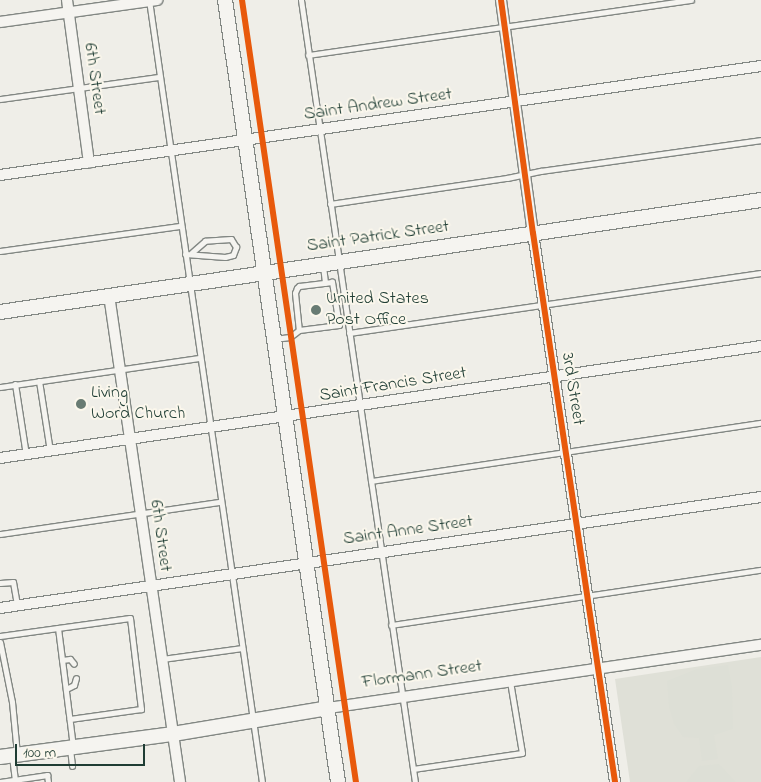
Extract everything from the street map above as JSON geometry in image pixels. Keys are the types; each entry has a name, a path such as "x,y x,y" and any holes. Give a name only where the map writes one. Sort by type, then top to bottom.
{"main road":[{"path":"225,0 338,782"},
{"name":"Saint Patrick Street","path":"0,312 761,200"},
{"name":"Flormann Street","path":"10,756 173,734 328,708"}],"street":[{"name":"6th Street","path":"67,0 89,162"},
{"path":"0,22 151,0"},
{"name":"3rd Street","path":"501,0 533,233 615,782"},
{"name":"Saint Andrew Street","path":"0,175 761,66"},
{"name":"6th Street","path":"109,295 180,782"},
{"name":"Saint Francis Street","path":"0,455 26,455 285,418 761,346"},
{"name":"Saint Anne Street","path":"0,608 577,522 761,497"},
{"name":"Flormann Street","path":"328,708 761,645"}],"lane":[{"path":"151,0 159,76 180,226 188,253 189,284 262,782"},
{"path":"301,0 415,782"},
{"path":"308,55 691,0"},
{"path":"0,99 159,76"},
{"path":"330,204 526,175 541,171 761,140"},
{"path":"0,251 180,226"},
{"path":"231,238 236,247 235,252 229,257 210,257 188,253 205,241 231,238"},
{"path":"323,264 325,283"},
{"path":"349,333 761,273"},
{"path":"274,339 290,337 299,330 339,325 332,282 299,286 297,288 295,294 299,330"},
{"path":"0,387 200,358"},
{"path":"39,381 50,451"},
{"path":"15,384 26,455"},
{"path":"371,481 761,423"},
{"path":"0,534 220,502"},
{"path":"391,625 761,570"},
{"path":"0,583 13,582 17,605"},
{"path":"0,636 130,618 141,709 70,719"},
{"path":"58,628 70,719 72,766"},
{"path":"0,642 12,702 10,756 15,779"},
{"path":"162,659 242,648"},
{"path":"62,660 70,659 74,664"},
{"path":"66,689 74,685 76,678"},
{"path":"413,769 522,753 510,681"},
{"path":"0,782 47,775 48,782"}],"shaded area":[{"path":"761,657 761,782 630,782 615,679"},
{"path":"728,665 732,687 733,729 714,735 718,759 702,761 699,738 683,737 674,724 669,707 667,681 697,669"},
{"path":"719,764 736,782 686,782 699,766"}],"cycle path":[{"path":"242,0 356,782"},
{"path":"501,0 533,233 615,782"}],"place":[{"name":"United States Post Office","path":"316,310"},
{"name":"Living Word Church","path":"81,404"}]}
